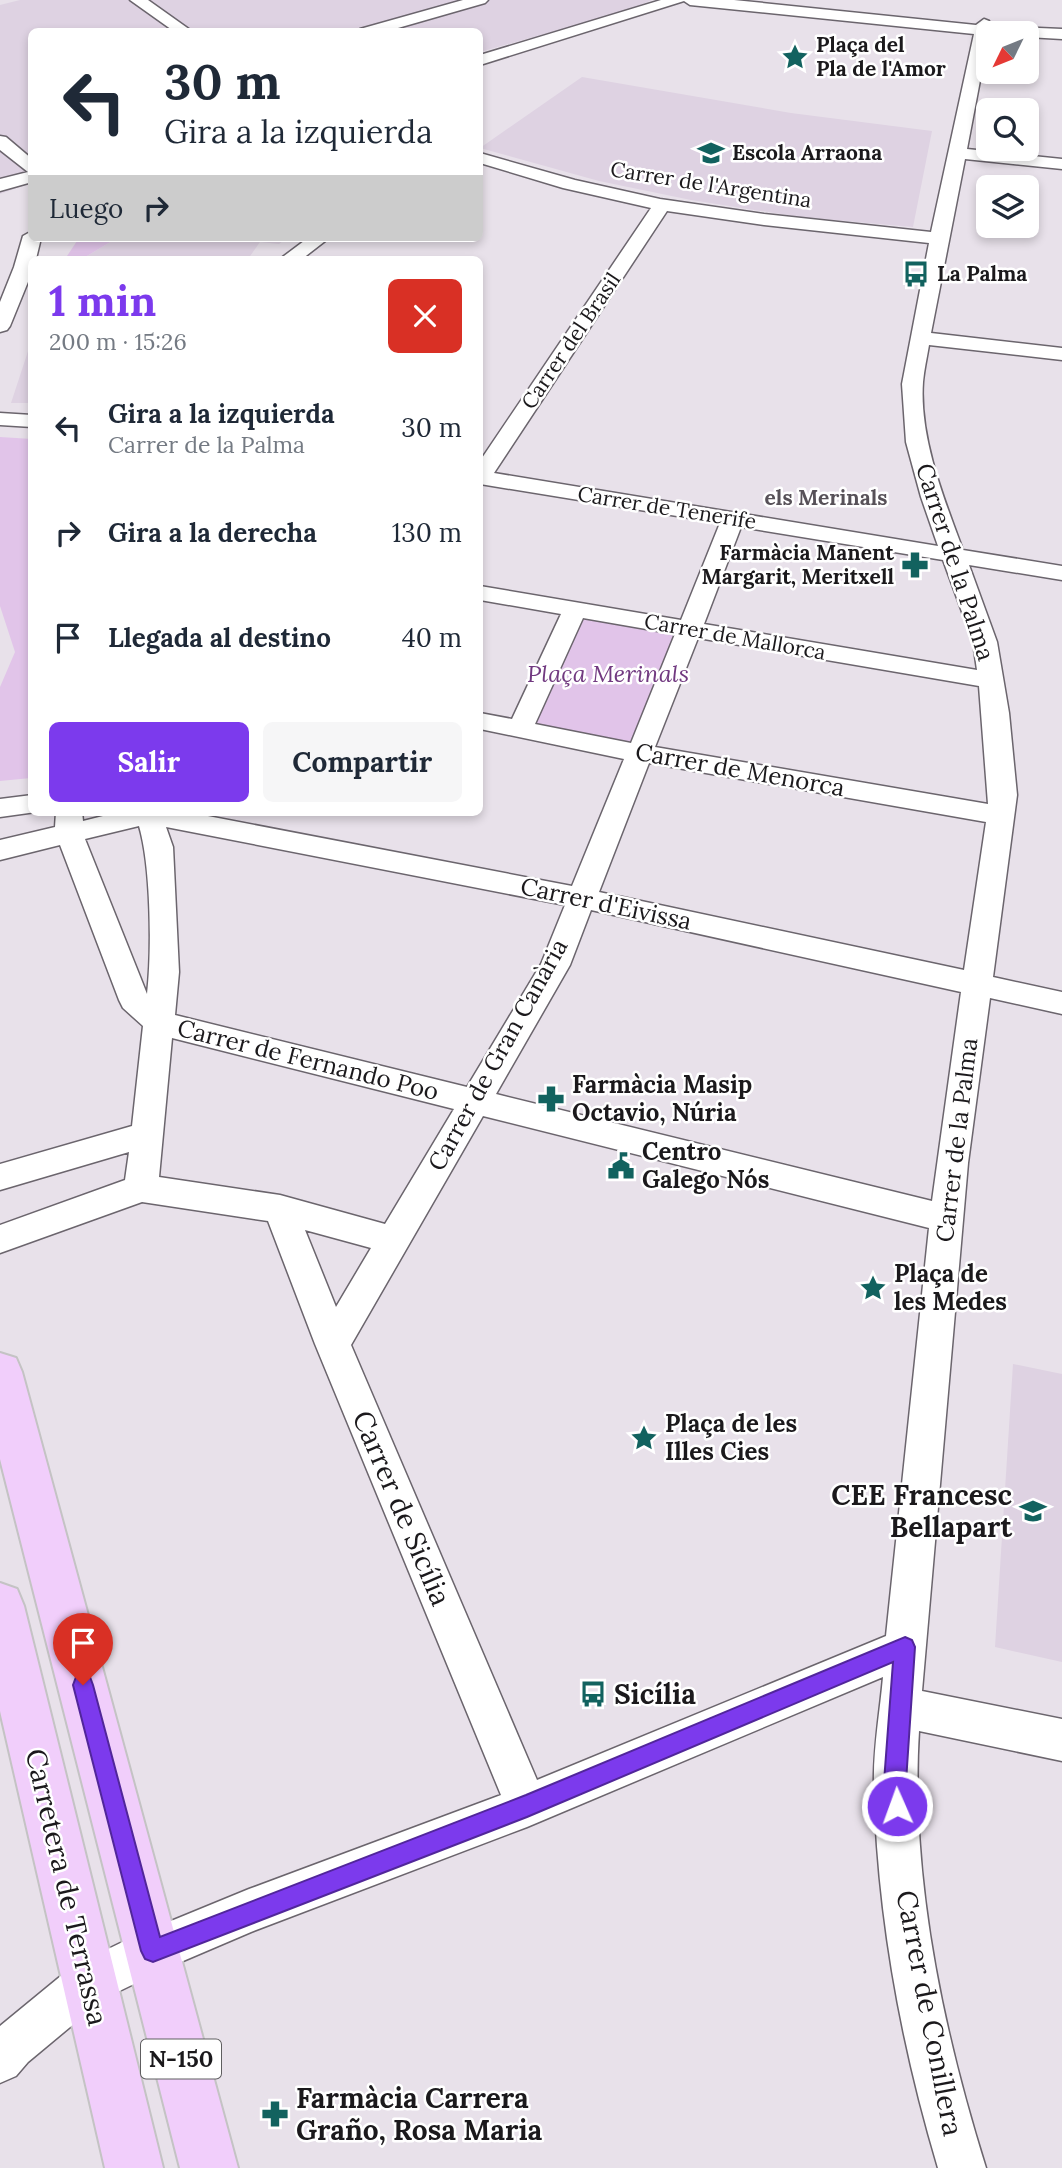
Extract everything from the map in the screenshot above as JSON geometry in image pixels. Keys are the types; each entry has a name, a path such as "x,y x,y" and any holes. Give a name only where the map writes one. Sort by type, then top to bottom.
{"main road":[{"name":"N-150","path":"0,1372 10,1460 153,1951 209,2168"},
{"name":"Carretera de Terrassa","path":"0,1606 11,1701 89,1982 134,2168"}],"street":[{"path":"138,0 180,28"},
{"path":"379,28 480,0"},
{"path":"483,59 677,0"},
{"path":"690,0 976,26"},
{"path":"736,0 976,26"},
{"path":"1040,32 1062,34"},
{"name":"Carrer de la Palma","path":"905,1647 947,1219 1003,795 985,642 932,498 917,442 912,384 939,238 976,64"},
{"path":"0,141 28,160"},
{"path":"957,153 1062,164"},
{"name":"Carrer de l'Argentina","path":"483,159 545,179 662,205 777,221 939,238"},
{"path":"0,186 12,180 28,178"},
{"path":"0,193 28,192"},
{"name":"Carrer del Brasil","path":"483,473 662,205"},
{"path":"0,326 24,267 30,242"},
{"path":"33,256 45,242"},
{"path":"293,256 314,242"},
{"path":"24,267 28,262"},
{"path":"920,338 1062,354"},
{"path":"0,419 28,421"},
{"name":"Carrer de Tenerife","path":"483,477 1062,573"},
{"name":"Carrer de Gran Canària","path":"333,1344 555,965 733,519"},
{"name":"Carrer de Mallorca","path":"483,594 991,680"},
{"path":"520,729 575,609"},
{"name":"Carrer de Menorca","path":"483,722 639,753 1000,815"},
{"path":"0,808 28,804"},
{"path":"0,850 69,822 122,816"},
{"path":"141,1188 164,972 159,847 149,816"},
{"name":"Carrer d'Eivissa","path":"163,816 581,898 1062,1003"},
{"path":"69,822 134,1000 159,1023"},
{"name":"Carrer de Fernando Poo","path":"159,1023 947,1219"},
{"path":"0,1177 147,1134"},
{"path":"0,1239 141,1188 280,1209 392,1240"},
{"name":"Carrer de Sicília","path":"280,1209 333,1344 527,1806"},
{"path":"0,2060 12,2046 89,1982 153,1951 527,1806 905,1647"},
{"name":"Carrer de Conillera","path":"905,1647 895,1782 907,1927 939,2093 962,2168"},
{"path":"900,1707 1062,1740"}],"shaded area":[{"path":"20,0 652,0 626,11 483,51 483,28 28,28 28,184 0,194 0,5"},
{"name":"Escola Arraona","path":"582,77 791,113 932,131 913,227 800,217 691,200 599,181 483,149 483,146"},
{"path":"110,242 260,242 250,256 87,256"},
{"path":"28,351 28,403 11,403"},
{"name":"CEE Francesc Bellapart","path":"1013,1364 1062,1374 1062,1662 995,1647"}],"green space":[{"path":"76,242 110,242 87,256 67,256"},
{"path":"0,437 28,439 28,778 0,781 0,687 15,652 0,606"},
{"name":"Plaça Merinals","path":"575,609 688,629 639,753 520,729"}],"place":[{"name":"Plaça del Pla de l'Amor","path":"795,57"},
{"name":"Escola Arraona","path":"711,153"},
{"name":"La Palma","path":"916,274"},
{"name":"Farmàcia Manent Margarit, Meritxell","path":"915,565"},
{"name":"Farmàcia Masip Octavio, Núria","path":"551,1099"},
{"name":"Centro Galego Nós","path":"621,1166"},
{"name":"Plaça de les Medes","path":"873,1288"},
{"name":"Plaça de les Illes Cies","path":"644,1438"},
{"name":"CEE Francesc Bellapart","path":"1033,1511"},
{"name":"Sicília","path":"593,1694"},
{"name":"Farmàcia Carrera Graño, Rosa Maria","path":"275,2114"}],"district":[{"name":"els Merinals","path":"826,498"}],"route":[{"path":"83,1685 153,1951 249,1911 527,1806 905,1647 895,1782 897,1806"}]}
